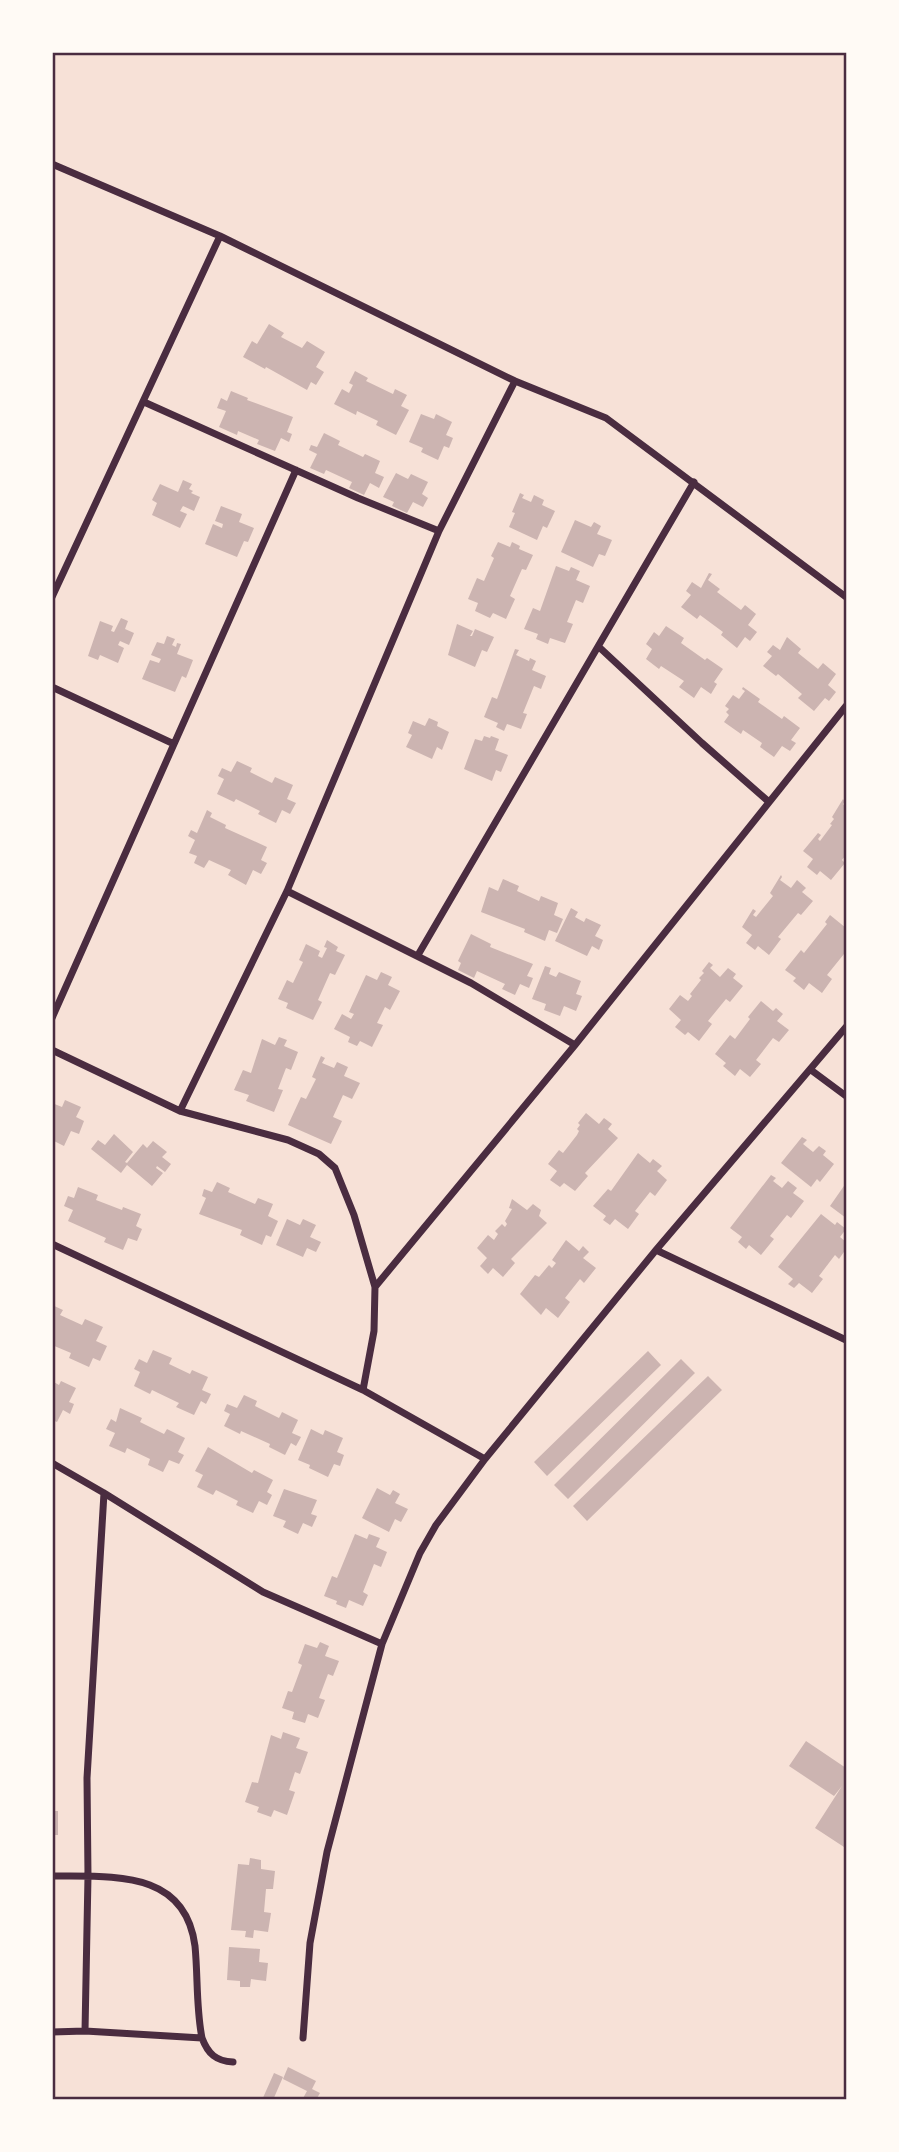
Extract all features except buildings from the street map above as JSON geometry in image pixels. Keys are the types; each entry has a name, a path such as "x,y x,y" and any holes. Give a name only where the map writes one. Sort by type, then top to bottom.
{"street":[{"path":"52,164 220,236 515,381 606,418 846,597"},
{"path":"52,597 220,236"},
{"path":"180,1111 287,891 439,531 515,381"},
{"path":"144,402 439,531"},
{"path":"52,1018 296,470"},
{"path":"418,954 694,482"},
{"path":"599,647 769,802"},
{"path":"52,687 174,744"},
{"path":"375,1287 575,1045 846,706"},
{"path":"287,891 418,954 575,1045"},
{"path":"303,2038 310,1943 327,1852 382,1644 420,1553 436,1525 485,1459 656,1250 846,1027"},
{"path":"52,1050 180,1111 288,1140 328,1161 335,1168 343,1185 375,1287 373,1331 363,1390"},
{"path":"811,1070 846,1096"},
{"path":"52,1244 363,1390 485,1459"},
{"path":"656,1250 846,1340"},
{"path":"52,1463 263,1592 382,1644"},
{"path":"85,2031 87,1778 104,1493"},
{"path":"52,1876 126,1878 163,1890 183,1911 193,1935 202,2039 208,2053 218,2059 233,2062"},
{"path":"52,2032 85,2031 202,2039"}]}
